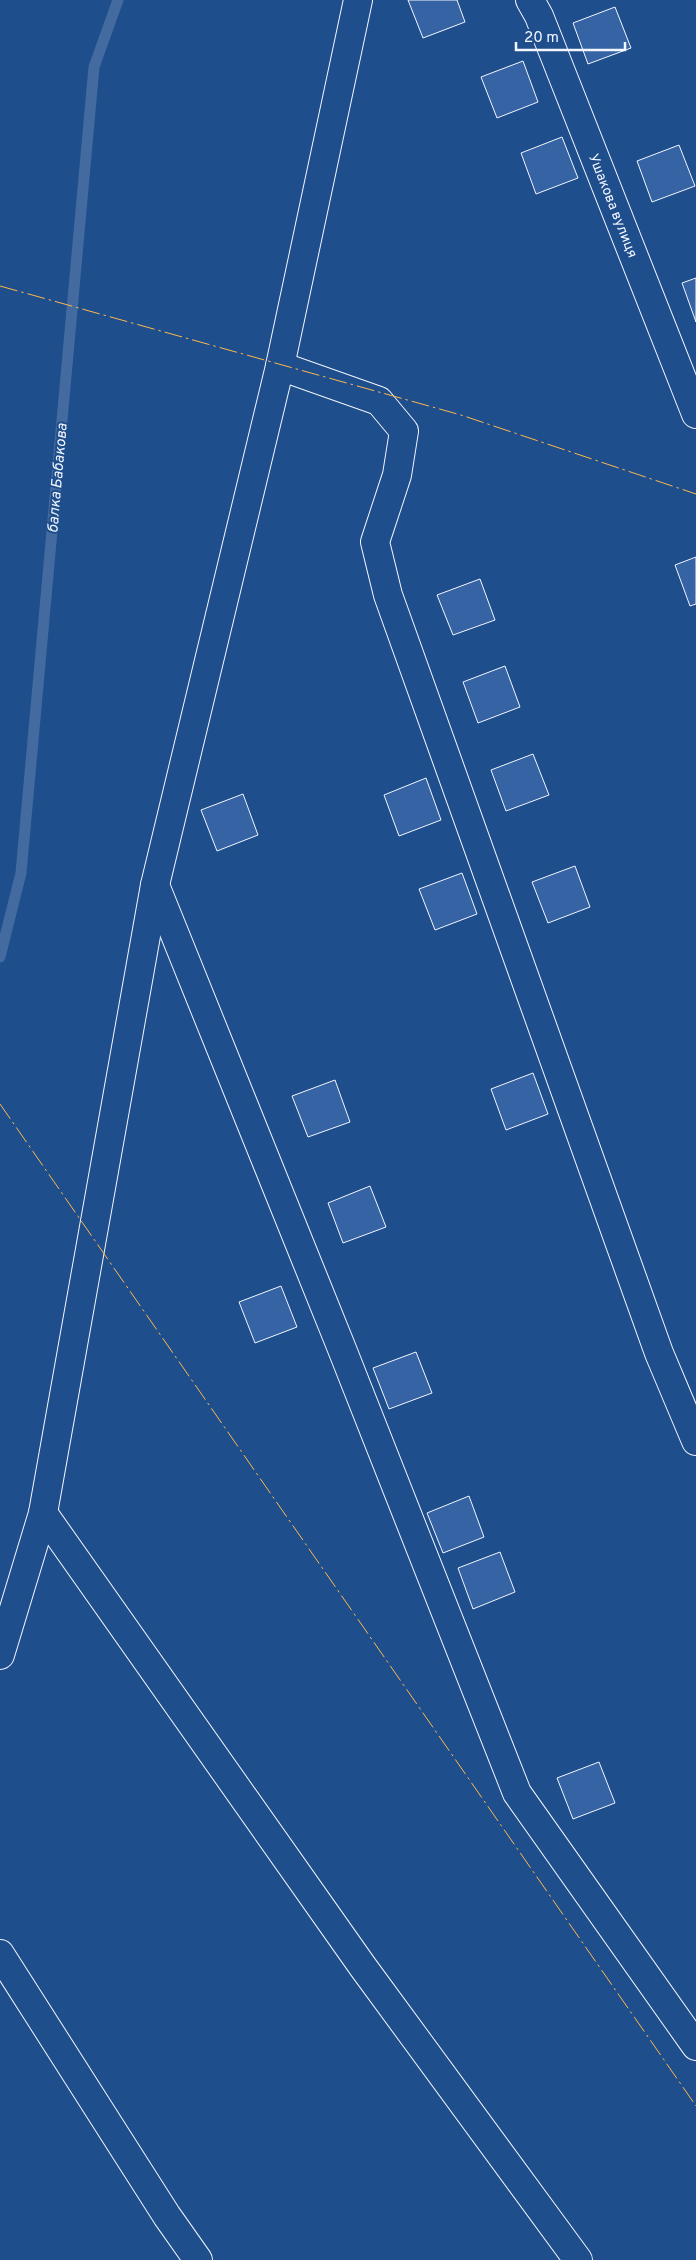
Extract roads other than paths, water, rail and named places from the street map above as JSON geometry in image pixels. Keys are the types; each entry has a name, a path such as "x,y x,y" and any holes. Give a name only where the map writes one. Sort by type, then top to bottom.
{"street":[{"path":"0,1655 43,1513 155,885 280,366 358,0"},
{"name":"Ушакова вулиця","path":"530,0 540,16 696,414"},
{"path":"280,366 379,401 404,431 397,475 375,542 388,595 659,1353 696,1441"},
{"path":"155,885 342,1349 517,1793 696,2046"},
{"path":"43,1513 364,1967 578,2260"},
{"path":"0,1954 198,2260"}],"waterway":[{"name":"балка Бабакова","path":"0,957 21,873 94,67 118,0"}]}
